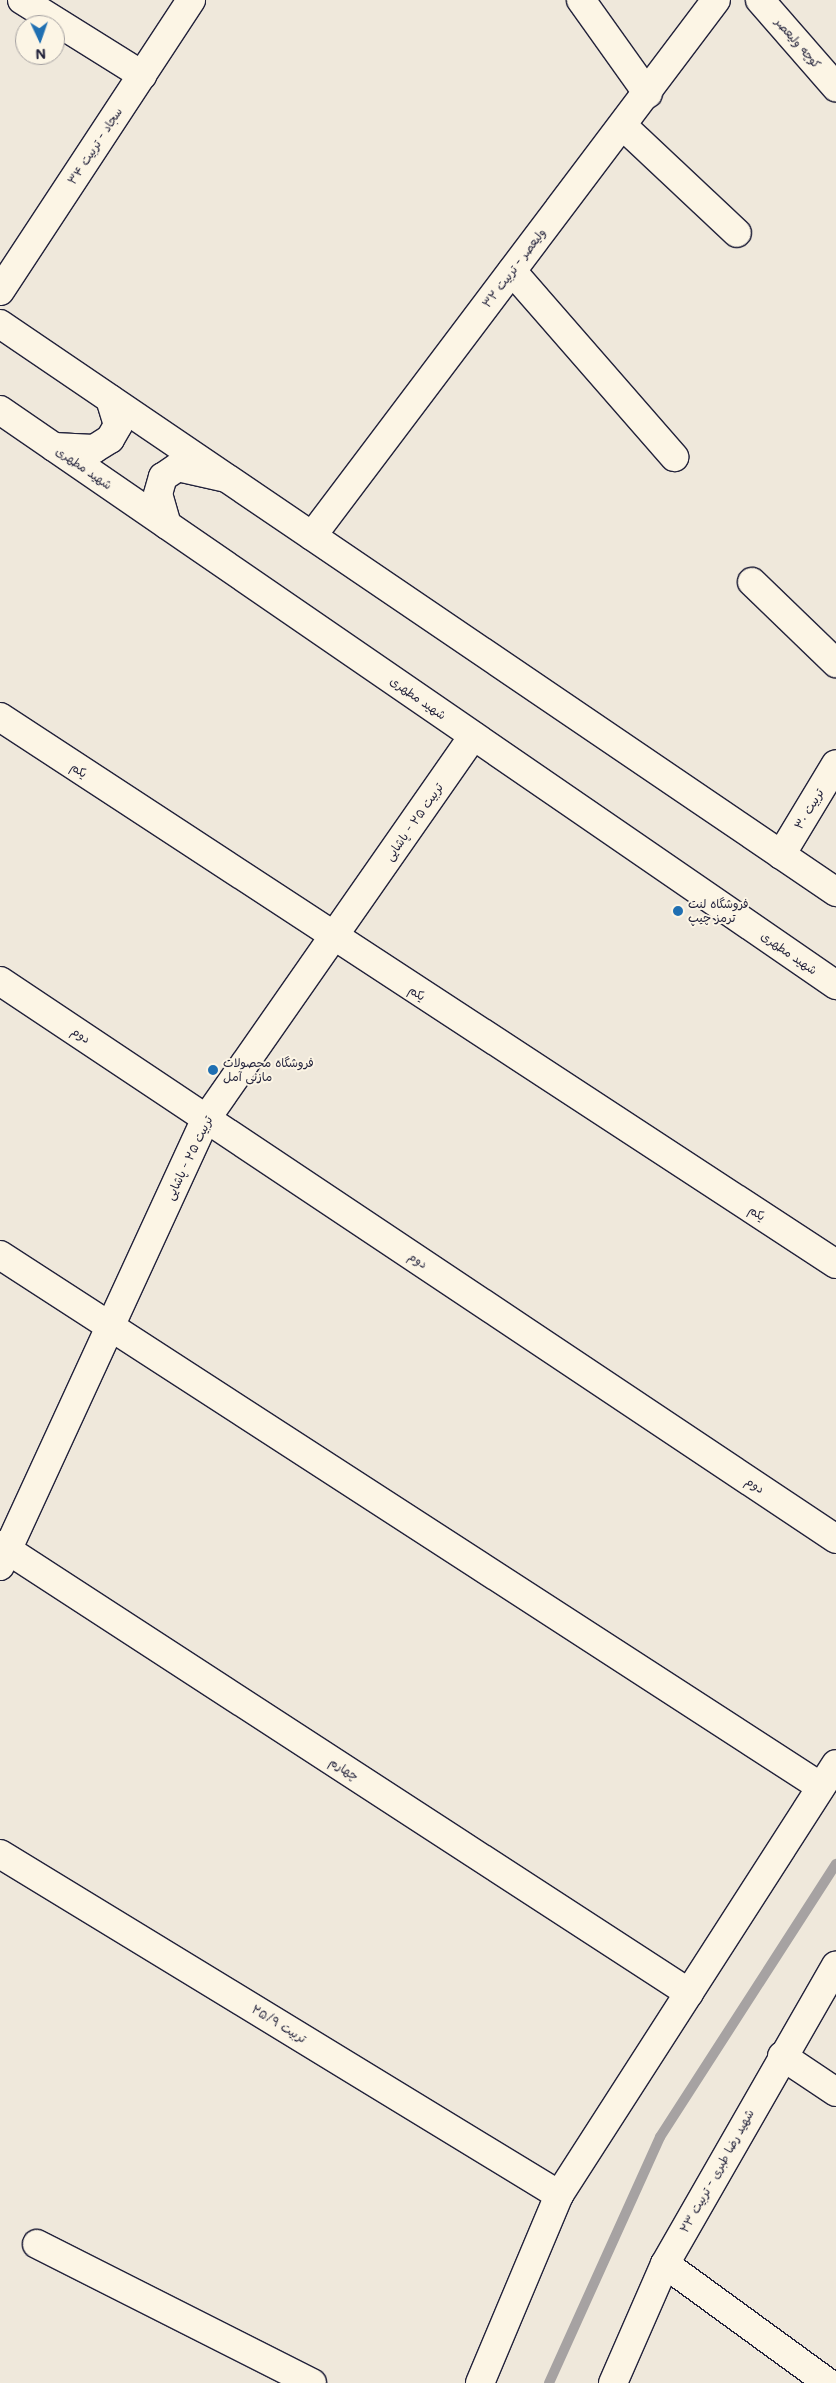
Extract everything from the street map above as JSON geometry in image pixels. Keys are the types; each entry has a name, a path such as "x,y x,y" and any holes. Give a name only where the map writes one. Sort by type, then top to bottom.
{"main road":[{"path":"22,0 142,75"},
{"name":"سجاد - تربیت ۳۴","path":"0,292 191,0"},
{"path":"582,0 648,94"},
{"name":"ولیعصر - تربیت ۳۲","path":"312,536 512,270 648,94 716,0"},
{"name":"کوچه ولیعصر","path":"760,0 836,87"},
{"path":"623,126 737,233"},
{"path":"512,270 674,457"},
{"path":"0,324 836,892"},
{"path":"54,447 94,448 110,439 118,425 110,399"},
{"name":"شهید مطهری","path":"0,410 836,985"},
{"path":"167,525 158,494 163,477 178,467 226,478"},
{"path":"752,582 836,663"},
{"name":"یکم","path":"0,717 333,939 836,1264"},
{"name":"تربیت ۲۵ - پاشایی","path":"3,1554 111,1327 206,1119 473,736"},
{"name":"تربیت ۳۰","path":"781,855 836,764"},
{"name":"دوم","path":"0,982 836,1538"},
{"path":"0,1255 821,1787"},
{"name":"چهارم","path":"3,1554 688,1993"},
{"path":"480,2383 559,2195 836,1764"},
{"name":"تربیت ۲۵/۹","path":"0,1854 559,2195"},
{"name":"شهید رضا طبری - تربیت ۲۳","path":"613,2383 664,2264 782,2056 836,1966"},
{"path":"782,2056 836,2092"},
{"path":"37,2244 312,2383"},
{"path":"664,2264 828,2383"}],"waterway":[{"path":"549,2383 660,2137 836,1864"}],"place":[{"name":"فروشگاه لنت ترمز چیپ","path":"678,911"},
{"name":"فروشگاه محصولات مازنی آمل","path":"213,1070"}]}
